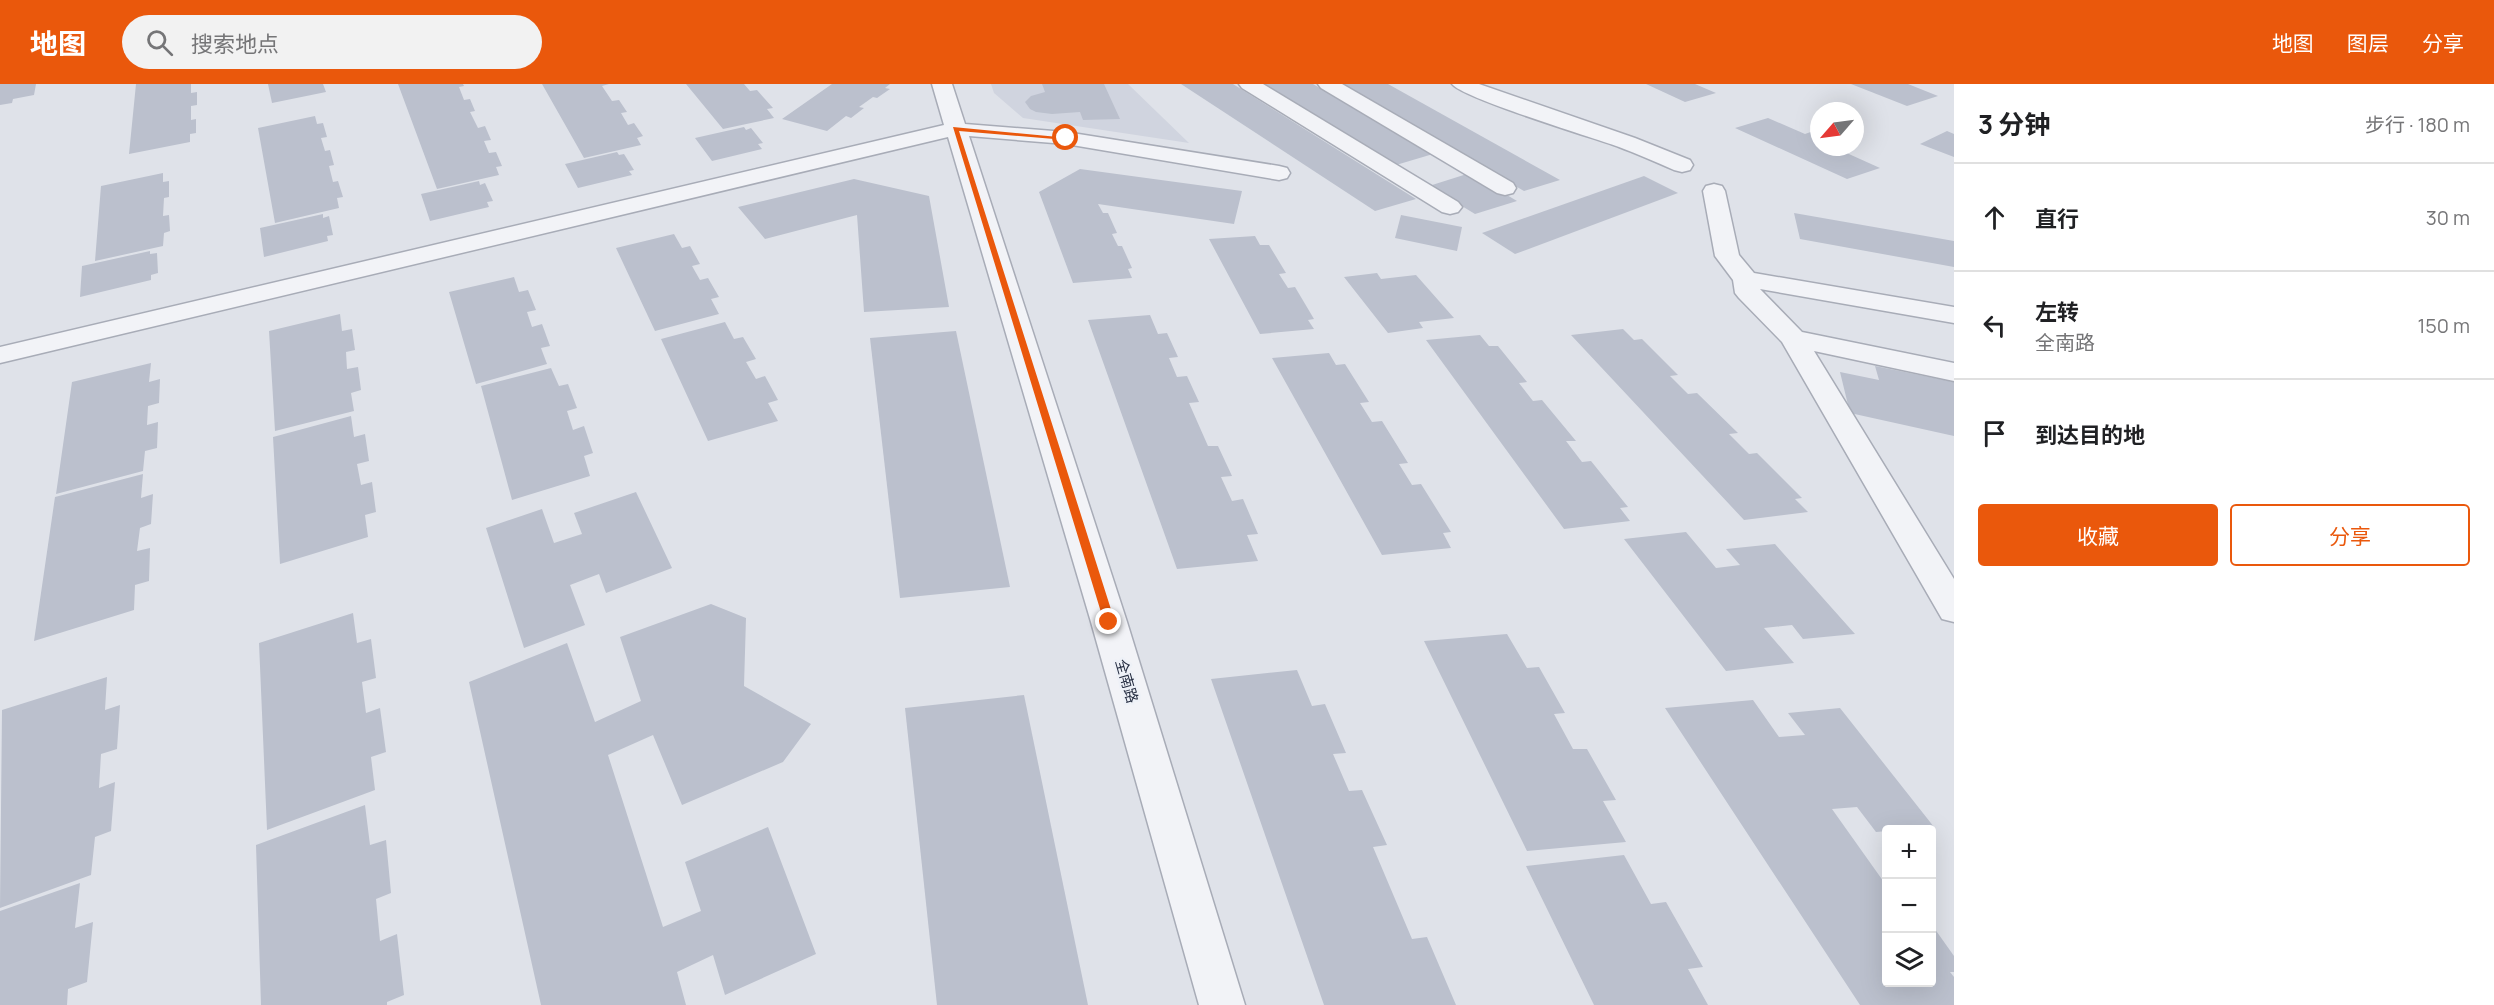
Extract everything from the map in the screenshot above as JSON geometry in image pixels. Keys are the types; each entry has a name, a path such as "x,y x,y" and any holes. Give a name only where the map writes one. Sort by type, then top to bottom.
{"street":[{"name":"全南路","path":"942,84 1109,622 1222,1005"},
{"path":"1249,84 1450,207"},
{"path":"1329,84 1505,188"},
{"path":"1462,84 1532,111 1646,149 1682,165"},
{"path":"0,355 955,129 1066,138 1279,173"},
{"path":"1714,191 1726,256 1746,279 1748,293 1793,338 1954,609"},
{"path":"1746,279 1954,315"},
{"path":"1793,338 1954,372"}],"shaded area":[{"path":"991,84 1128,84 1189,143 1023,118 994,93"}],"building":[{"path":"0,84 36,84 34,95 13,99 12,103 0,105"},
{"path":"136,84 191,84 191,93 197,92 197,105 191,106 191,120 196,119 196,133 190,134 190,142 129,154"},
{"path":"268,84 323,84 326,92 272,103"},
{"path":"398,84 463,84 464,86 459,87 464,100 470,99 475,111 470,112 478,128 485,126 491,140 484,141 489,153 496,152 502,166 496,167 499,175 437,189"},
{"path":"542,84 609,84 602,86 612,101 619,100 627,112 621,113 628,125 634,123 643,136 637,138 641,145 584,158"},
{"path":"686,84 744,84 750,91 757,90 773,108 767,109 774,118 723,129"},
{"path":"832,84 890,84 885,88 890,89 877,98 873,97 859,107 864,108 851,118 846,116 827,131 782,119"},
{"path":"1042,84 1104,84 1120,119 1083,120 1080,112 1052,114 1036,112 1030,109 1025,102 1031,96 1045,92"},
{"path":"1181,84 1233,84 1416,199 1375,211"},
{"path":"1263,84 1313,84 1433,154 1396,165"},
{"path":"1340,84 1388,84 1560,180 1524,191"},
{"path":"1646,84 1695,84 1716,93 1685,102"},
{"path":"1851,84 1908,84 1938,96 1907,106"},
{"path":"315,116 317,124 323,123 327,137 321,138 325,151 330,150 334,165 329,166 333,182 338,181 343,197 337,198 339,208 275,223 258,128"},
{"path":"1768,118 1805,134 1810,132 1810,156 1853,156 1880,168 1847,179 1735,128"},
{"path":"744,127 746,130 751,128 763,143 758,144 762,149 712,161 695,138"},
{"path":"1947,131 1954,134 1954,157 1920,144"},
{"path":"617,152 619,155 624,154 634,170 629,171 632,175 578,188 565,164"},
{"path":"1080,169 1242,191 1234,224 1098,204 1103,213 1108,213 1117,233 1112,234 1118,246 1122,246 1132,268 1128,269 1132,278 1073,283 1039,192"},
{"path":"163,173 163,182 169,181 169,197 164,198 163,216 169,215 170,231 164,233 163,246 95,261 101,186"},
{"path":"1470,173 1517,201 1475,214 1429,186"},
{"path":"1644,176 1678,193 1515,254 1482,233"},
{"path":"854,179 929,196 949,307 864,312 857,215 765,239 738,207"},
{"path":"479,181 480,185 485,183 493,201 487,202 489,207 430,221 421,194"},
{"path":"1794,213 1954,241 1954,267 1800,239"},
{"path":"323,214 323,218 329,216 333,235 327,236 328,241 264,257 260,228"},
{"path":"1401,215 1462,227 1457,251 1395,238"},
{"path":"674,234 682,248 690,246 700,264 692,266 700,280 708,278 719,297 711,299 719,314 655,331 616,248"},
{"path":"1255,236 1260,245 1269,245 1286,273 1279,274 1288,288 1295,287 1314,319 1308,320 1314,329 1260,334 1209,239"},
{"path":"150,251 150,254 157,253 158,273 151,275 151,280 80,297 82,266"},
{"path":"1377,273 1381,279 1416,275 1454,318 1419,322 1423,328 1388,333 1344,277"},
{"path":"514,277 519,292 528,290 536,310 527,312 532,327 542,324 550,346 541,348 547,364 476,384 449,292"},
{"path":"340,314 342,331 352,329 355,350 346,352 347,369 358,367 361,390 351,393 354,411 275,431 269,331"},
{"path":"1150,315 1158,334 1167,333 1178,357 1169,358 1177,377 1187,376 1199,402 1189,403 1208,446 1218,446 1232,476 1221,477 1232,501 1243,499 1258,534 1247,535 1258,561 1177,569 1088,320"},
{"path":"725,322 734,339 743,337 756,359 746,362 756,379 765,376 778,400 768,403 778,421 708,441 661,339"},
{"path":"1623,329 1634,340 1642,339 1678,375 1670,376 1688,394 1697,393 1738,433 1729,434 1749,454 1757,453 1802,498 1795,499 1808,512 1744,520 1571,335"},
{"path":"956,331 1010,587 900,598 870,338"},
{"path":"1480,335 1489,346 1498,346 1527,382 1519,383 1533,401 1542,400 1576,441 1566,441 1582,462 1591,461 1628,507 1620,508 1630,521 1564,529 1426,340"},
{"path":"1329,353 1336,365 1345,364 1369,402 1360,403 1372,422 1382,421 1408,463 1399,464 1412,485 1421,484 1451,532 1443,533 1451,548 1382,555 1272,358"},
{"path":"151,363 149,382 160,379 159,403 148,406 147,425 158,422 157,448 145,451 143,471 56,494 72,382"},
{"path":"1875,366 1954,382 1954,436 1850,413 1840,372 1879,380"},
{"path":"551,368 559,386 568,384 577,408 567,411 573,430 584,426 593,453 584,456 590,476 512,500 481,386"},
{"path":"351,416 354,437 365,434 369,461 357,464 361,485 372,482 376,512 365,515 368,537 280,564 273,437"},
{"path":"143,474 141,498 153,494 151,524 140,528 137,551 150,548 149,581 135,585 134,610 34,641 55,497"},
{"path":"636,492 672,568 606,593 599,574 570,585 585,625 524,648 486,528 542,509 554,543 582,534 574,513"},
{"path":"1686,532 1716,568 1740,565 1726,549 1775,544 1855,634 1803,639 1792,625 1764,628 1794,663 1726,671 1624,539"},
{"path":"711,604 746,618 744,686 811,724 783,762 682,805 653,735 608,755 663,927 701,911 685,862 768,827 816,954 725,995 713,955 677,972 686,1005 541,1005 469,682 567,643 595,722 641,701 620,637"},
{"path":"353,613 357,643 371,639 376,678 362,682 366,713 380,708 386,752 371,757 375,790 267,830 259,643"},
{"path":"1507,634 1527,668 1539,667 1565,713 1554,714 1573,749 1587,749 1616,800 1603,801 1626,842 1527,851 1424,641"},
{"path":"1297,670 1312,706 1325,704 1346,753 1333,754 1349,791 1362,790 1387,845 1373,847 1412,939 1427,937 1456,1005 1324,1005 1211,679"},
{"path":"107,677 105,710 120,705 117,749 101,754 99,788 115,782 111,831 95,837 91,875 0,908 2,710"},
{"path":"1024,695 1088,1005 937,1005 905,708"},
{"path":"1753,700 1779,737 1805,735 1788,713 1840,708 1932,825 1882,825 1882,831 1876,832 1857,807 1832,809 1882,879 1882,987 1936,987 1936,931 1954,956 1954,972 1950,972 1954,977 1954,1005 1860,1005 1665,708"},
{"path":"365,805 370,845 386,840 391,893 376,899 380,941 397,934 404,995 387,1002 387,1005 261,1005 256,845"},
{"path":"1624,855 1651,904 1666,902 1703,967 1688,969 1708,1005 1594,1005 1526,866"},
{"path":"80,883 75,928 93,922 87,982 68,989 67,1005 0,1005 0,911"}],"route":[{"path":"1066,138 994,130 955,129 1109,622"}]}
